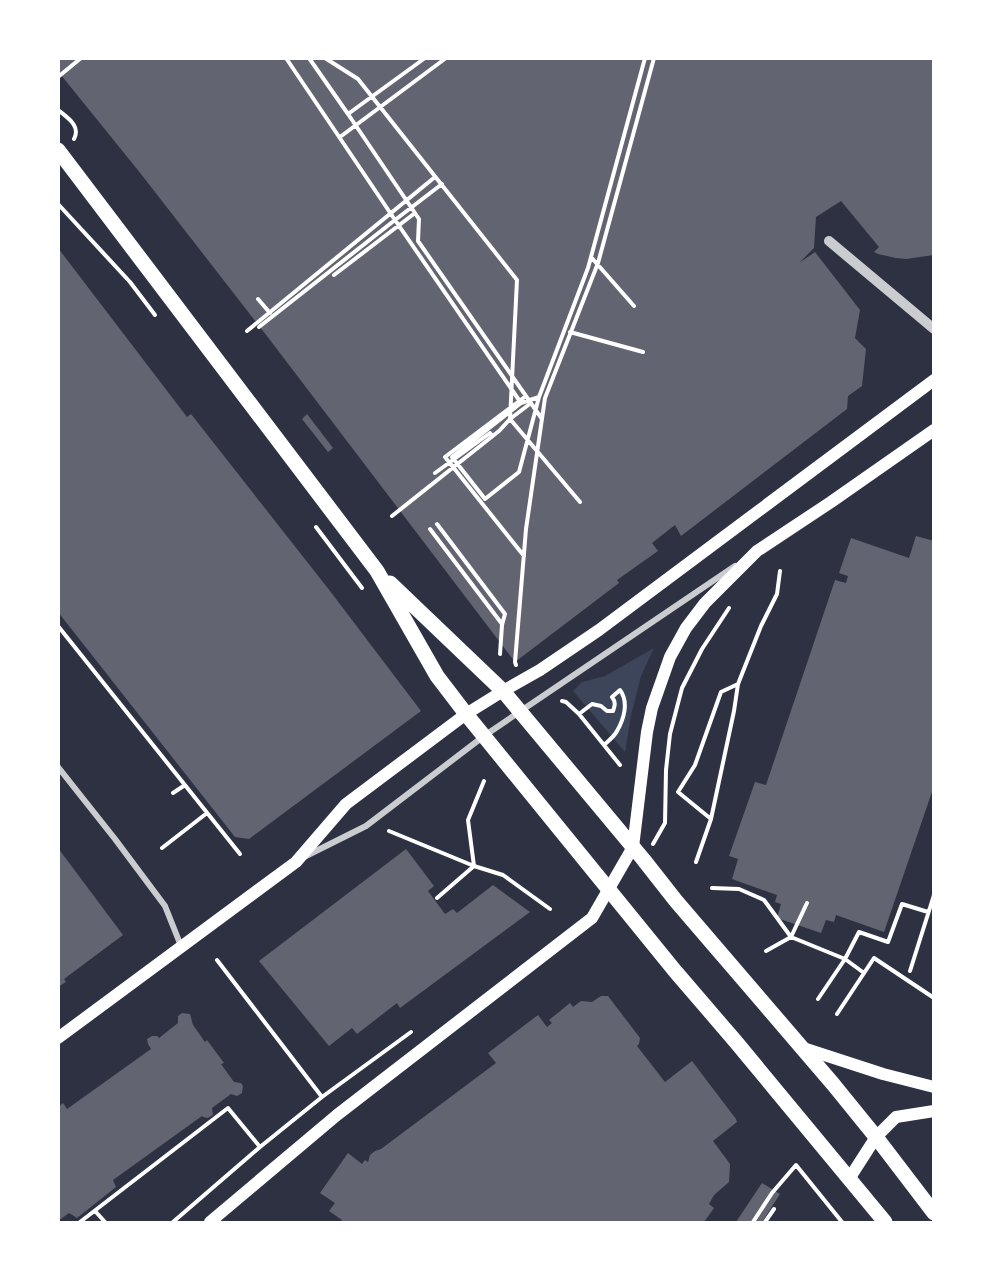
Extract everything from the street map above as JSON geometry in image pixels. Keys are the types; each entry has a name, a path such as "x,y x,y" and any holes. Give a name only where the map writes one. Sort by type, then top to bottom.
{"main road":[{"path":"58,150 377,571 437,676 466,714 675,971 885,1222"},
{"path":"58,1038 296,862 346,804 466,714 540,670 599,630 933,380"},
{"path":"210,1222 337,1115 592,918 609,888 638,852 647,732 652,708 670,657 686,628 705,603 758,551 933,430"},
{"path":"377,571 521,711 676,901 803,1048 876,1137 933,1213"},
{"path":"803,1048 883,1074 933,1087"},
{"path":"849,1179 876,1137 896,1117 933,1111"}],"street":[{"path":"829,241 933,329"},
{"path":"296,862 366,826 484,736 758,551"},
{"path":"58,767 165,906 181,946"}],"path":[{"path":"58,77 81,58"},
{"path":"286,58 521,403"},
{"path":"309,58 419,219 418,241 542,419"},
{"path":"325,58 358,79 517,280 510,419 580,502"},
{"path":"348,114 424,58"},
{"path":"340,137 446,58"},
{"path":"538,397 521,403 452,457 485,499 519,472 538,397 591,256 645,58"},
{"path":"515,662 526,529 545,398 598,262 654,58"},
{"path":"58,110 76,126 77,132 74,140"},
{"path":"247,331 435,177"},
{"path":"259,327 442,184"},
{"path":"58,204 130,282 157,318"},
{"path":"334,275 415,213"},
{"path":"591,256 634,306"},
{"path":"258,299 270,313"},
{"path":"570,332 643,352"},
{"path":"524,557 445,457 526,396"},
{"path":"392,516 538,397"},
{"path":"435,473 490,433 492,436"},
{"path":"312,521 368,597"},
{"path":"437,524 505,614 500,654"},
{"path":"430,529 502,625"},
{"path":"696,862 711,819 738,684 761,626 777,594 780,571"},
{"path":"638,852 664,824 670,734 682,688 702,650 728,609 735,602"},
{"path":"58,626 240,854"},
{"path":"711,819 678,792 695,765 721,692 738,684"},
{"path":"579,714 592,704 601,706 607,711 613,711 615,701 612,697 620,690 625,696 625,711 617,732 604,745"},
{"path":"558,700 566,702 579,714 620,765"},
{"path":"474,866 468,820 484,781"},
{"path":"173,793 185,785"},
{"path":"162,848 207,813"},
{"path":"389,831 474,866 503,875 550,909"},
{"path":"437,898 474,866"},
{"path":"712,888 739,889 764,900 791,937 845,959 864,973"},
{"path":"910,971 933,895"},
{"path":"766,951 791,937 807,903"},
{"path":"818,999 845,959 859,932 888,942 902,904 928,912"},
{"path":"837,1014 874,958 933,998"},
{"path":"217,960 322,1097"},
{"path":"80,1222 228,1108 260,1147"},
{"path":"753,1222 772,1193 796,1165 842,1222"},
{"path":"765,1222 774,1209"},
{"path":"95,1211 105,1222"}],"shaded area":[{"path":"654,648 641,676 625,752 573,691 582,682 605,676"}],"pier":[{"path":"930,983 934,985 934,1098 852,1222 820,1222 803,1199 805,1200"}],"building":[{"path":"58,58 934,58 934,255 906,259 874,252 879,247 841,201 816,217 814,248 799,263 815,252 860,310 855,338 866,349 862,386 848,396 847,409 681,536 675,525 652,543 658,551 617,580 619,583 515,662 270,340 61,75 58,71"},
{"path":"58,248 187,417 191,414 421,711 249,839 235,837 58,612"},
{"path":"307,414 333,448 328,452 302,419"},
{"path":"916,536 934,541 934,786 884,932 836,915 834,922 826,920 821,933 777,918 781,904 775,902 777,895 732,879 738,859 729,856 755,782 766,785 835,580 846,583 848,576 839,573 851,538 909,558"},
{"path":"58,848 123,935 64,979 66,982 58,987"},
{"path":"406,849 434,886 428,891 445,914 453,909 457,913 493,885 530,912 400,1008 397,1003 357,1034 352,1028 329,1046 259,961"},
{"path":"601,996 608,996 640,1038 637,1046 665,1082 692,1061 736,1119 737,1122 713,1141 730,1164 729,1182 714,1195 709,1204 714,1208 704,1222 340,1222 342,1220 329,1211 335,1203 320,1193 348,1153 362,1164 365,1160 368,1162 370,1155 375,1151 381,1149 496,1063 488,1053 538,1015 547,1027 552,1023 549,1020 570,1003 573,1007 581,1001 592,1002"},
{"path":"182,1013 190,1014 193,1025 224,1063 221,1064 234,1082 241,1083 243,1086 242,1093 237,1096 231,1094 212,1108 213,1115 208,1118 202,1116 113,1180 116,1187 77,1218 69,1213 58,1221 58,1107 63,1103 67,1109 151,1049 147,1039 152,1036 159,1038 178,1023 178,1016"},
{"path":"762,1183 780,1194 762,1222 736,1222"}]}
